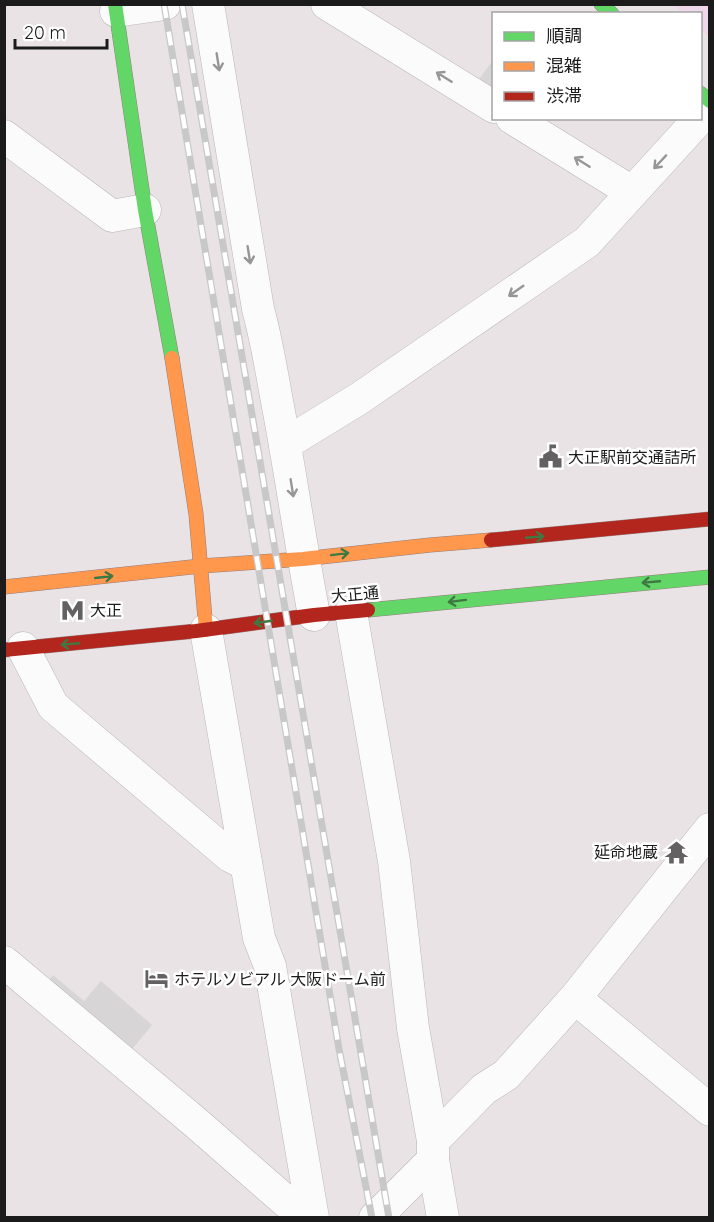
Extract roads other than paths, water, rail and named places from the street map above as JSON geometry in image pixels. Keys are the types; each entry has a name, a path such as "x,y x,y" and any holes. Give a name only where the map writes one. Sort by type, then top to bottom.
{"main road":[{"path":"115,8 196,514 206,630"},
{"path":"5,586 710,519"},
{"name":"大正通","path":"14,649 206,630 314,615 710,577"}],"street":[{"path":"115,8 165,4"},
{"path":"208,4 258,309 285,444 314,615"},
{"path":"327,4 492,106"},
{"path":"515,120 632,192"},
{"path":"285,444 360,398 587,242 698,120"},
{"path":"4,136 112,216 146,210"},
{"path":"351,612 394,861 413,1028 442,1218"},
{"path":"206,630 259,938 270,966 313,1218"},
{"path":"14,649 53,706 230,856 246,864"},
{"path":"375,1218 484,1089 506,1075 575,999 710,828"},
{"path":"4,962 168,1099 305,1218"},
{"path":"575,999 710,1110"}],"railway":[{"path":"164,4 339,1049 372,1218"},
{"path":"182,4 389,1218"}],"place":[{"name":"大正駅前交通詰所","path":"550,457"},
{"name":"大正","path":"72,610"},
{"name":"延命地蔵","path":"676,852"},
{"name":"ホテルソビアル 大阪ドーム前","path":"156,979"}]}
